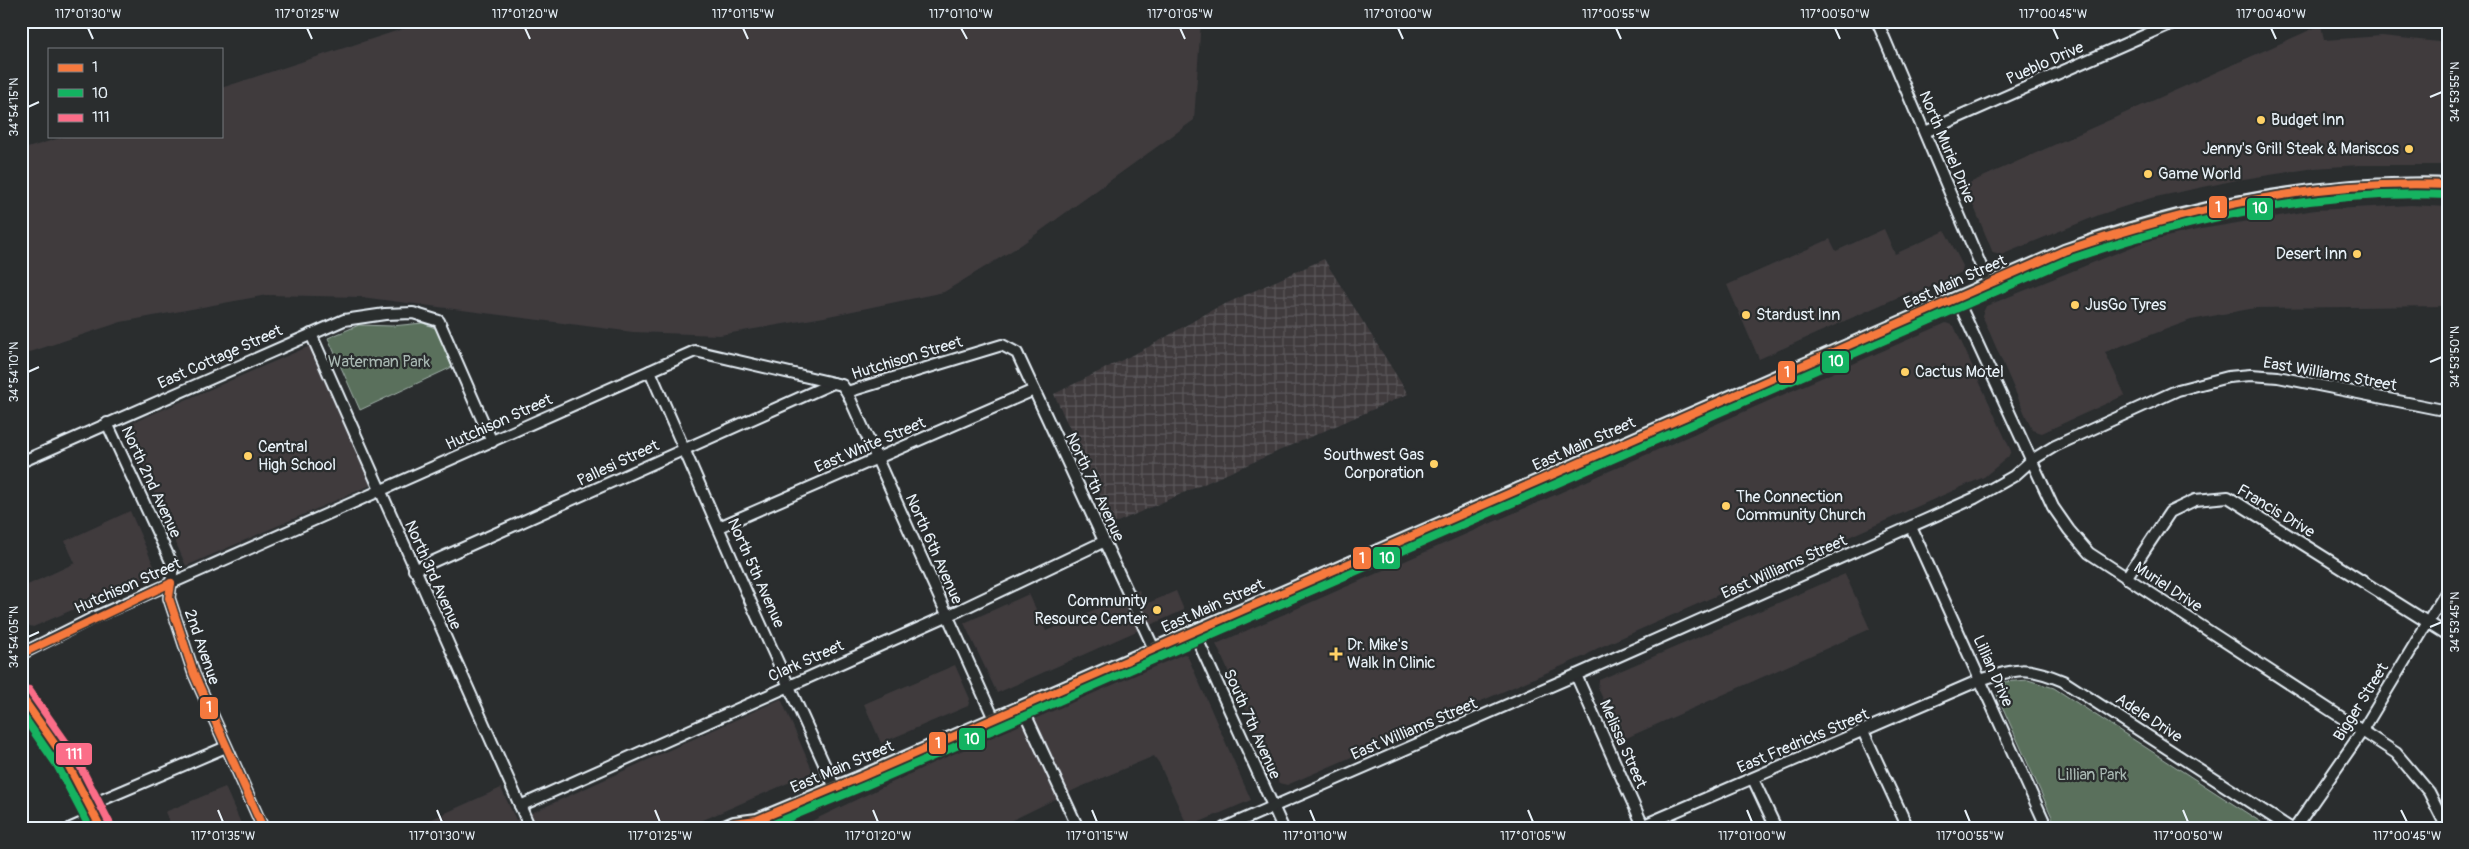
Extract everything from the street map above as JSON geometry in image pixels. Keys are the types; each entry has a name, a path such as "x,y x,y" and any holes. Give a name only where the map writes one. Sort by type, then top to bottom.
{"main road":[{"name":"East Main Street","path":"722,828 734,823 756,825 835,788 2064,251 2135,227 2198,210 2320,190 2380,185 2448,185"},
{"path":"21,696 45,727 99,822"}],"street":[{"name":"North Muriel Drive","path":"1877,21 1926,132 1989,284"},
{"name":"Pueblo Drive","path":"1926,132 2177,21"},
{"name":"Muriel Drive","path":"1957,299 2053,507 2069,530 2089,553 2396,753 2429,792 2447,828"},
{"name":"East Cottage Street","path":"21,462 344,320 385,314 413,313 439,321 492,442"},
{"name":"North 3rd Avenue","path":"311,334 530,828"},
{"name":"Hutchison Street","path":"21,654 95,617 379,490 492,442 695,350 833,383 842,386 847,392 1002,345"},
{"name":"North 7th Avenue","path":"1002,345 1017,353 1154,649"},
{"name":"North 5th Avenue","path":"650,371 835,788"},
{"name":"East Williams Street","path":"1224,828 1911,527 2014,476 2032,460 2055,446 2178,390 2228,377 2251,375 2278,377 2448,411"},
{"name":"Pallesi Street","path":"414,570 642,470 684,449 833,383"},
{"name":"East White Street","path":"719,527 1034,390"},
{"name":"North 6th Avenue","path":"847,392 994,719"},
{"name":"North 2nd Avenue","path":"107,423 173,566 171,583"},
{"name":"Francis Drive","path":"2126,578 2170,512 2195,500 2228,497 2426,623 2448,635"},
{"name":"Lillian Drive","path":"1911,527 2047,828"},
{"name":"Clark Street","path":"520,806 947,615 1103,542"},
{"name":"2nd Avenue","path":"171,583 169,598 191,666 263,828"},
{"name":"Bigger Street","path":"2295,828 2363,730 2448,589"},
{"name":"South 7th Avenue","path":"1194,632 1283,828"},
{"name":"Adele Drive","path":"1980,680 2010,670 2034,670 2063,681 2290,828"},
{"name":"Melissa Street","path":"1576,675 1642,827"},
{"name":"East Fredricks Street","path":"1642,827 1980,680"},
{"path":"1022,706 1078,828"},
{"path":"1863,731 1908,828"},
{"path":"90,804 226,747"},
{"path":"1752,779 1776,828"},
{"path":"71,828 99,822"}],"shaded area":[{"path":"427,21 1201,21 1194,120 1021,245 944,292 824,317 720,335 633,332 361,297 267,295 121,322 21,355 21,150 60,138 222,138 222,88"},
{"path":"2321,25 2324,40 2382,36 2448,43 2448,165 2359,165 2315,168 2237,180 2151,198 2099,215 2001,255 1993,253 1965,185"},
{"path":"2411,205 2448,207 2448,306 2255,308 2191,320 2105,352 2125,395 2042,433 2032,430 1982,315 1986,306 2144,242 2201,229 2315,210"},
{"path":"1884,229 1895,254 1945,231 1963,266 1962,272 1914,295 1912,291 1759,359 1727,285 1830,239 1836,251"},
{"path":"1324,259 1408,394 1113,524 1054,394 1152,345 1214,309"},
{"path":"1946,323 1954,326 2011,451 2008,457 1984,477 1596,649 1585,656 1287,785 1279,783 1216,644"},
{"name":"Central High School","path":"310,346 371,485 186,566 125,426"},
{"path":"130,511 157,573 33,627 27,625 21,613 21,588 75,563 65,541"},
{"path":"1845,574 1870,629 1622,740 1598,688 1599,680"},
{"path":"1139,590 1146,604 1176,591 1184,610 997,693 964,623 1029,594 1046,631"},
{"path":"1184,654 1187,655 1251,800 1188,827 1154,756 1076,789 996,828 797,828 935,762"},
{"path":"955,665 970,699 968,706 881,743 864,704"},
{"path":"781,699 813,772 685,828 412,828 501,788 516,820"},
{"path":"225,787 243,828 159,828 170,823 165,812"}],"green space":[{"name":"Waterman Park","path":"423,323 437,329 452,367 360,410 328,338 359,325 392,326"},
{"name":"Lillian Park","path":"2028,680 2054,688 2270,828 2057,828 1997,695 2003,682"}],"transit line":[{"name":"1","path":"723,828 734,823 757,820 863,776 2064,251 2157,222 2253,200 2301,192 2350,187 2399,184 2448,185"},
{"name":"10","path":"764,828 867,785 2068,260 2160,231 2207,219 2255,210 2351,197 2399,194 2448,195"},
{"name":"1","path":"171,583 169,598 194,674 263,828"},
{"name":"1","path":"21,654 171,583"},
{"name":"111","path":"29,690 74,754 110,824"},
{"name":"1","path":"21,696 65,759 101,828"},
{"name":"10","path":"21,713 57,765 90,828"}],"place":[{"name":"Budget Inn","path":"2261,120"},
{"name":"Jenny's Grill Steak & Mariscos","path":"2409,149"},
{"name":"Game World","path":"2148,174"},
{"name":"Desert Inn","path":"2357,254"},
{"name":"JusGo Tyres","path":"2075,305"},
{"name":"Stardust Inn","path":"1746,315"},
{"name":"Cactus Motel","path":"1905,372"},
{"name":"Central High School","path":"248,456"},
{"name":"Southwest Gas Corporation","path":"1434,464"},
{"name":"The Connection Community Church","path":"1726,506"},
{"name":"Community Resource Center","path":"1157,610"},
{"name":"Dr. Mike's Walk In Clinic","path":"1336,654"}]}
